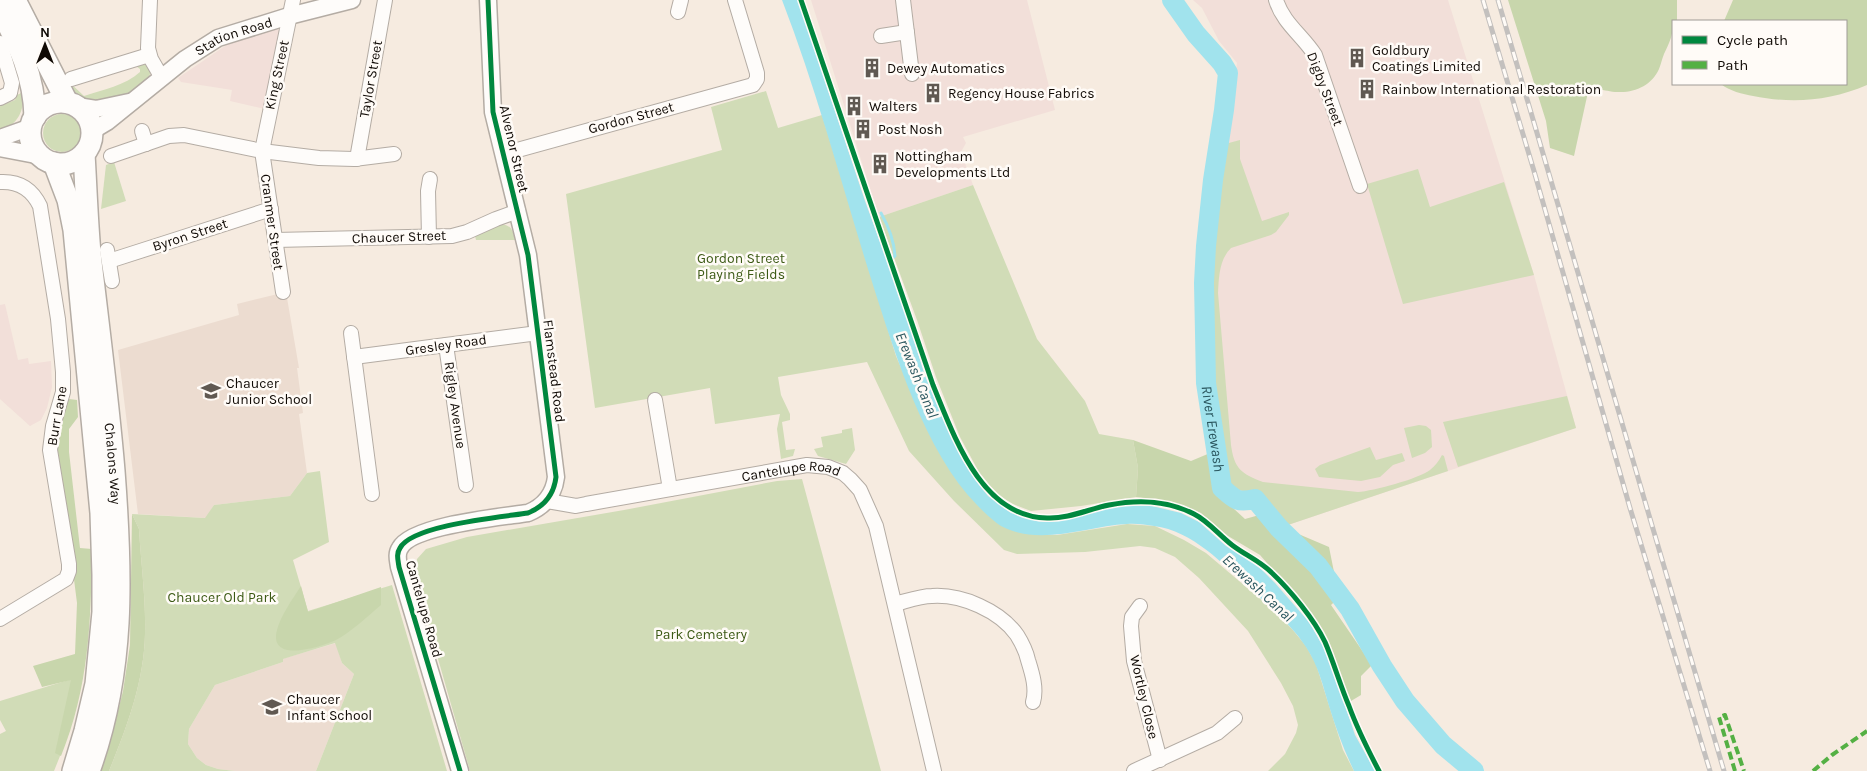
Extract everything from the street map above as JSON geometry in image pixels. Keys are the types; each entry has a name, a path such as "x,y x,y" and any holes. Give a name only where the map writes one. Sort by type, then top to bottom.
{"main road":[{"path":"0,9 29,73 34,98 32,143 47,159 70,162 84,154 92,140 92,131 88,117 72,104 15,0"},
{"path":"33,122 41,110 48,104 57,102 72,104"},
{"name":"Chalons Way","path":"84,154 90,251 112,442 120,572 118,640 112,683 104,726 89,771"},
{"name":"Chalons Way","path":"47,159 68,200 74,230 101,513 103,612 96,684 85,731 72,771"}],"street":[{"path":"150,0 147,37 149,55 162,78"},
{"name":"King Street","path":"262,151 293,0"},
{"name":"Station Road","path":"92,131 107,122 185,59 218,38 289,16 352,0"},
{"name":"Taylor Street","path":"357,159 384,0"},
{"name":"Alvenor Street","path":"488,0 493,112 525,242"},
{"name":"Gordon Street","path":"502,154 749,86 758,79 758,73 735,0"},
{"path":"903,0 912,74"},
{"name":"Digby Street","path":"1276,0 1284,18 1292,29 1305,40 1315,55 1360,186"},
{"path":"881,36 907,32"},
{"path":"0,44 12,82 12,88 5,96"},
{"path":"71,79 97,77 149,55"},
{"name":"Station Road","path":"72,104 96,108 130,102"},
{"path":"0,138 33,122"},
{"path":"112,156 144,138 184,135 262,151 328,159 357,159 394,154"},
{"path":"0,148 47,159"},
{"name":"Cranmer Street","path":"262,151 283,292"},
{"path":"429,237 428,191 430,179"},
{"name":"Burr Lane","path":"0,182 21,185 35,196 40,206 64,372 63,392 53,426 50,450 69,571 66,579 0,619"},
{"name":"Byron Street","path":"112,281 108,255 271,209"},
{"name":"Chaucer Street","path":"275,240 429,237 460,234 496,218 518,211"},
{"name":"Flamstead Road","path":"525,242 556,477 554,489 547,501"},
{"path":"351,333 371,494"},
{"name":"Gresley Road","path":"354,358 538,333"},
{"name":"Rigley Avenue","path":"446,345 468,464 466,485"},
{"path":"656,400 670,489"},
{"name":"Cantelupe Road","path":"460,771 399,567 397,554 409,538 431,529 528,513 547,501 576,506 807,465 819,465 836,470 855,484 869,510 881,540 894,604 934,771"},
{"path":"894,604 925,596 942,596 977,606 998,617 1015,632 1024,647 1034,684 1034,702"},
{"name":"Wortley Close","path":"1140,606 1132,618 1131,626 1134,661 1160,760"},
{"path":"1134,771 1217,733 1235,718"}],"shaded area":[{"path":"811,0 1027,0 1055,110 963,137 966,143 961,152 973,185 879,217"},
{"path":"1193,0 1448,0 1534,275 1576,428 1282,527 1256,495 1229,487 1214,393 1210,352 1210,299 1211,259 1218,195 1237,63 1219,41 1202,8"},
{"path":"281,25 265,109 230,101 232,90 181,82 178,78 236,40"},
{"name":"Chaucer Junior School","path":"286,292 299,368 297,368 303,413 299,414 307,473 290,496 214,505 206,518 138,514 118,350 239,315 237,304"},
{"path":"5,304 18,360 28,358 29,364 51,361 52,387 47,408 41,420 30,426 0,399 0,305"},
{"name":"Chaucer Infant School","path":"336,643 342,663 354,674 316,771 235,771 206,765 197,758 188,744 189,729 215,685 283,662 282,659"}],"green space":[{"path":"1508,0 1677,0 1677,20 1672,20 1671,38 1656,75 1647,84 1631,91 1600,90 1588,92 1574,156 1550,148 1546,121"},
{"path":"1733,0 1867,0 1867,85 1839,95 1811,100 1782,100 1753,96 1728,89 1722,85 1847,85 1847,20 1724,20"},
{"path":"144,64 151,69 149,78 119,99 109,102 89,101 78,96 67,87 67,80 84,96 114,87 134,77 140,72 140,69 136,66"},
{"name":"Gordon Street Playing Fields","path":"766,91 778,128 822,115 896,356 926,426 952,473 1013,530 1033,534 1057,535 1127,524 1155,526 1206,553 1271,608 1306,646 1316,664 1343,750 1354,771 1268,771 1285,754 1296,733 1298,725 1293,706 1281,683 1248,631 1199,578 1175,557 1155,548 1140,546 1085,552 1017,554 1004,550 954,501 909,451 867,362 778,377 781,395 790,414 790,420 782,422 786,450 795,449 793,456 781,459 777,429 780,414 715,424 710,388 595,408 566,194 722,150 711,107"},
{"path":"23,92 23,105 16,121 0,130 0,106 15,100 17,95"},
{"path":"62,114 76,119 81,133 76,147 62,152 48,147 43,133 48,119"},
{"path":"1240,140 1240,159 1262,221 1289,212 1289,215 1276,232 1271,235 1231,248 1224,258 1220,269 1218,293 1231,445 1237,465 1244,473 1263,482 1358,492 1395,484 1416,477 1434,467 1442,455 1444,456 1448,471 1282,527 1256,495 1229,487 1219,431 1213,374 1210,289 1213,232 1225,144"},
{"path":"114,162 126,201 101,209 106,165"},
{"path":"1418,169 1430,207 1504,182 1534,275 1403,304 1367,184"},
{"path":"973,185 1037,339 1085,401 1099,434 1133,440 1138,468 1136,497 1081,506 1031,511 1013,504 998,495 980,474 960,437 936,377 879,217"},
{"path":"502,224 512,229 515,240 476,240 475,236"},
{"path":"1567,396 1576,428 1458,467 1443,422"},
{"path":"69,399 77,400 78,417 69,429 69,452 80,548 92,549 92,576 87,654 83,680 78,705 61,756 55,753 71,680 42,687 33,666 75,654 77,603 58,453 58,436 65,402"},
{"path":"1419,425 1426,426 1431,430 1432,447 1425,453 1412,458 1404,428"},
{"path":"852,428 855,450 846,464 818,456 814,449 823,447 821,437 842,433 842,430"},
{"path":"1133,440 1191,461 1222,448 1229,486 1238,489 1233,508 1245,519 1270,512 1282,527 1329,547 1334,572 1347,590 1331,605 1372,665 1361,676 1361,695 1351,701 1322,633 1309,611 1260,555 1228,536 1201,513 1172,502 1136,497 1138,468"},
{"path":"1370,447 1376,460 1402,453 1405,461 1393,465 1380,477 1361,481 1319,477 1315,469 1320,465"},
{"name":"Chaucer Old Park","path":"320,471 329,542 293,560 308,611 392,585 447,771 316,771 354,674 342,663 335,643 283,659 283,662 215,685 189,729 188,744 197,758 206,765 235,771 109,771 122,738 138,687 144,652 145,608 139,529 132,514 205,518 214,505 290,496 307,473"},
{"name":"Park Cemetery","path":"802,479 881,771 470,771 415,578 417,559 426,549 467,537 777,481"},
{"path":"132,514 139,529 145,608 144,652 138,687 122,738 109,771 99,771 113,731 123,691 130,645"},
{"path":"301,586 308,612 381,587 381,605 336,640 308,649 288,650 280,647 276,640 277,630 284,613"},
{"path":"75,678 60,756 54,771 0,771 0,734 6,731 0,720 0,701"}],"water":[{"name":"Erewash Canal","path":"782,0 798,0 865,201 901,299 925,376 963,461 976,481 988,496 1011,513 1036,521 1060,521 1121,505 1152,506 1181,513 1199,522 1226,546 1255,563 1309,622 1328,655 1355,735 1375,771 1354,771 1337,731 1317,668 1300,639 1273,609 1206,550 1182,534 1168,529 1137,524 1064,534 1032,535 1016,532 1001,526 992,519 977,505 959,483 942,458 927,430 891,341 819,106"}],"waterway":[{"name":"River Erewash","path":"1172,0 1196,34 1222,63 1228,73 1213,180 1204,283 1206,383 1222,488 1237,499 1244,501 1255,499 1279,528 1318,566 1350,609 1382,666 1405,701 1443,745 1474,771"},
{"path":"881,213 891,234 895,256 885,265"}],"railway":[{"path":"1483,0 1630,508 1710,771"},
{"path":"1498,0 1724,771"}],"marked path":[{"path":"1735,771 1719,717 1725,715 1744,771"},
{"path":"1813,771 1832,755 1867,731"}],"cycle path":[{"path":"460,771 399,567 398,553 408,540 421,533 459,523 528,513 548,499 556,477 528,255 493,112 488,0"},
{"path":"801,0 933,385 961,449 987,489 1004,504 1024,514 1047,518 1071,515 1109,505 1153,502 1184,509 1204,520 1232,545 1267,569 1286,588 1308,615 1325,642 1356,722 1379,771"}],"place":[{"name":"Goldbury Coatings Limited","path":"1357,58"},
{"name":"Dewey Automatics","path":"872,68"},
{"name":"Rainbow International Restoration","path":"1367,89"},
{"name":"Regency House Fabrics","path":"933,93"},
{"name":"Walters","path":"854,106"},
{"name":"Post Nosh","path":"863,129"},
{"name":"Nottingham Developments Ltd","path":"880,164"},
{"name":"Chaucer Junior School","path":"211,391"},
{"name":"Chaucer Infant School","path":"272,707"}]}
